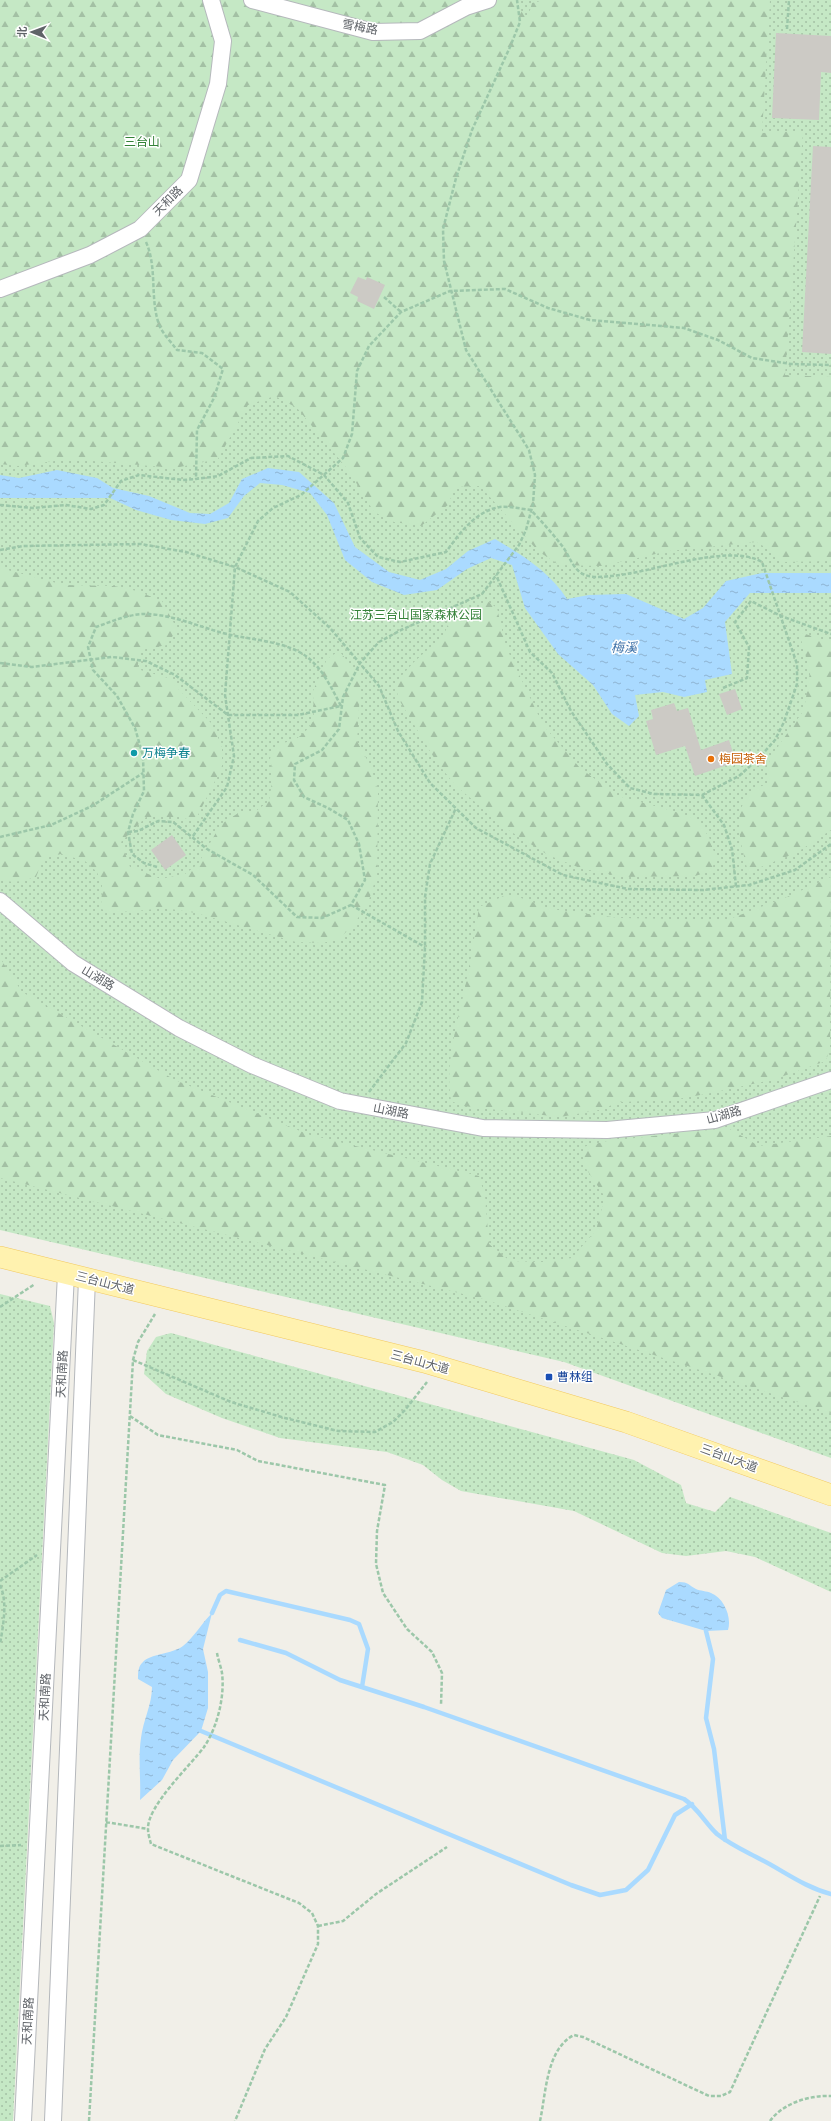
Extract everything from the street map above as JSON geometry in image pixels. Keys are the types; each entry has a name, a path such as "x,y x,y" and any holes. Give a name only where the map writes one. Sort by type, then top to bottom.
{"main road":[{"name":"三台山大道","path":"0,1257 66,1281 424,1362 626,1422 831,1495"},
{"name":"三台山大道","path":"0,1271 40,1281 66,1281"},
{"name":"三台山大道","path":"87,1286 157,1310 430,1378 630,1434 831,1507"}],"street":[{"name":"天和路","path":"0,289 90,255 140,229 189,180 218,84 223,41 212,0"},
{"name":"雪梅路","path":"252,0 373,32 381,32 420,31 466,7 488,0"},
{"name":"山湖路","path":"0,901 73,963 179,1028 252,1065 340,1101 483,1128 607,1130 715,1120 831,1080"},
{"name":"天和南路","path":"22,2121 66,1281"},
{"name":"天和南路","path":"53,2121 87,1286"}],"path":[{"path":"128,832 138,830 158,821 173,822 193,836 207,849 253,876 297,917 322,918 350,905 365,880 359,844 348,820 328,808 304,797 294,780 295,764 322,750 339,729 343,697 360,663 379,642 401,630 482,594 519,545 531,510 535,475 529,450 466,350 450,291 444,261 444,229 456,178 472,130 510,48 520,22 518,0"},
{"path":"787,29 789,0"},
{"path":"140,229 148,246 154,305 160,328 177,350 202,353 223,369 214,398 197,430 196,479"},
{"path":"193,836 227,787 234,756 225,696 235,567 258,521 273,508 301,496 342,458 352,434 357,371 369,346 401,312 450,291 505,289 548,308 590,320 684,328 718,340 752,358 791,364 831,365"},
{"path":"384,297 401,312"},
{"path":"0,505 33,508 66,504 91,509 104,505 121,481 139,475 183,480 196,479 218,476 251,458 288,456 324,475 348,503 360,538 378,558 400,562 446,552 459,533 480,514 501,507 531,510 563,548 575,569 586,575 596,577 622,576 703,559 740,555 752,556 762,562 798,664 797,684 784,722 775,740 759,758 739,776 702,796 654,794 630,788 607,764 571,711 552,673 530,652 496,575"},
{"path":"0,550 23,546 141,544 186,552 235,567 290,592 330,628 379,686 398,731 430,783 476,828 563,876 628,889 703,890 748,885 795,870 831,844"},
{"path":"723,688 747,678 749,647 735,622 751,601 781,616 831,634"},
{"path":"157,867 144,863 132,854 128,832 133,814 144,791 143,756 135,728 117,696 93,670 88,647 96,627 120,618 148,614 181,620 230,635 278,644 306,656 324,675 341,706"},
{"path":"0,664 32,667 112,657 146,661 175,675 228,715 298,715 341,706"},
{"path":"0,837 51,825 92,806 143,773"},
{"path":"702,796 724,825 732,849 736,886"},
{"path":"359,1105 406,1043 422,1002 425,947 425,897 430,864 456,808"},
{"path":"350,905 425,947"},
{"path":"0,1307 40,1281"},
{"path":"89,2121 133,1360 138,1342 157,1310"},
{"path":"133,1360 231,1402 285,1418 338,1431 374,1432 393,1422 406,1410 430,1378"},
{"path":"130,1416 158,1435 237,1450 258,1461 385,1485 378,1531 376,1564 383,1593 407,1629 432,1652 442,1673 441,1705"},
{"path":"0,1644 4,1615 2,1589 0,1583 53,1542"},
{"path":"217,1653 222,1674 220,1703 214,1725 204,1746 166,1792 152,1814 148,1829 151,1844 299,1903 312,1913 318,1926 318,1944 311,1963 286,2017 265,2049 235,2121"},
{"path":"106,1822 148,1829"},
{"path":"0,1846 37,1843"},
{"path":"318,1926 343,1921 376,1894 447,1847"},
{"path":"540,2121 551,2065 564,2040 574,2035 584,2037 710,2096 721,2096 730,2092 820,1896"},
{"path":"770,2121 775,2114 796,2102 818,2096 831,2096"}],"green space":[{"name":"江苏三台山国家森林公园","path":"0,0 831,0 831,1458 564,1362 0,1230"},
{"name":"三台山","path":"0,0 515,0 527,21 532,3 545,0 770,0 762,133 803,131 785,375 831,377 831,561 781,562 774,552 756,542 669,551 602,566 559,565 538,551 480,486 455,487 448,505 421,526 394,522 374,512 349,471 297,408 275,396 248,405 218,459 175,468 69,459 18,466 0,464"},
{"path":"0,568 64,585 114,586 137,591 162,601 177,629 167,645 141,650 137,669 168,678 211,723 222,746 222,767 195,821 179,817 146,817 121,842 130,867 161,879 185,874 198,864 221,824 240,812 256,811 269,801 273,776 270,758 279,744 295,740 305,732 314,720 313,691 327,659 339,651 361,677 357,741 371,767 378,792 377,874 369,900 355,923 338,940 321,943 296,942 196,913 165,908 116,913 101,909 102,885 97,872 85,861 61,854 44,858 36,877 13,882 4,880 0,877"},
{"path":"487,601 497,608 506,647 543,725 580,768 618,796 696,819 709,837 716,858 711,871 695,876 622,877 580,868 548,855 507,829 455,785 436,761 398,698 396,682 414,662 444,635 450,619 471,612"},
{"path":"799,632 831,642 831,830 796,853 748,872 739,830 741,808 753,790 770,783 767,769 771,756 804,710 810,672"},
{"path":"831,877 830,1047 826,1061 775,1079 706,1094 672,1100 620,1102 599,1110 560,1117 463,1106 451,1101 449,1073 450,1059 479,907 506,895 521,898 551,909 619,918 727,920 787,897"},
{"path":"0,958 22,992 175,1080 310,1135 479,1176 485,1196 489,1244 510,1261 542,1262 572,1258 596,1230 605,1197 583,1164 583,1147 607,1141 728,1128 759,1146 831,1136 831,1413 483,1299 0,1178"},
{"path":"0,1294 50,1306 54,1323 13,2121 0,2121"},
{"path":"171,1333 634,1460 681,1485 686,1503 715,1512 730,1497 831,1533 831,1592 755,1557 726,1551 686,1556 662,1553 574,1511 461,1491 442,1480 423,1465 387,1452 280,1438 222,1418 166,1394 144,1374 147,1351 156,1337"}],"water":[{"name":"梅溪","path":"268,468 299,472 334,503 355,547 389,572 420,580 446,569 468,551 495,539 515,551 544,572 567,599 589,595 626,594 684,619 703,608 726,581 762,573 831,573 831,593 750,593 725,622 732,674 705,680 707,692 684,697 663,692 635,695 639,716 629,726 612,714 593,685 558,654 525,608 512,565 491,558 467,569 437,590 404,595 372,582 345,560 327,515 310,493 282,485 260,483 244,496 228,518 205,524 171,520 136,510 110,498 0,498 0,475 19,478 57,470 97,478 113,488 149,496 190,513 210,514 229,503 242,479"},
{"path":"679,1582 687,1583 693,1588 716,1595 726,1608 729,1619 728,1630 706,1631 662,1618 658,1613 666,1590"},
{"path":"212,1613 203,1649 208,1672 208,1708 201,1731 173,1760 162,1780 140,1800 140,1746 142,1731 151,1700 152,1687 138,1679 139,1668 146,1659 173,1651 183,1646"}],"building":[{"path":"776,33 831,36 831,73 821,72 819,120 772,118"},
{"path":"813,146 831,147 831,354 802,352"},
{"path":"358,277 366,280 367,277 385,285 374,309 357,301 358,297 350,293"},
{"path":"735,689 742,709 727,715 719,694"},
{"path":"674,703 677,711 688,708 701,750 729,740 736,762 695,776 685,746 656,755 646,721 653,719 651,710"},
{"path":"172,835 186,855 165,870 151,850"}],"waterway":[{"path":"212,1613 220,1595 226,1591 350,1620 359,1624 368,1649 362,1687"},
{"path":"706,1631 713,1659 706,1718 714,1749 725,1840"},
{"path":"240,1640 286,1653 340,1680 424,1707 684,1799 717,1834 738,1848 803,1883 831,1894"},
{"path":"201,1731 571,1885 600,1895 626,1890 648,1870 675,1815 692,1804"}],"place":[{"name":"万梅争春","path":"134,753"},
{"name":"梅园茶舍","path":"711,759"},
{"name":"曹林组","path":"549,1377"}]}
